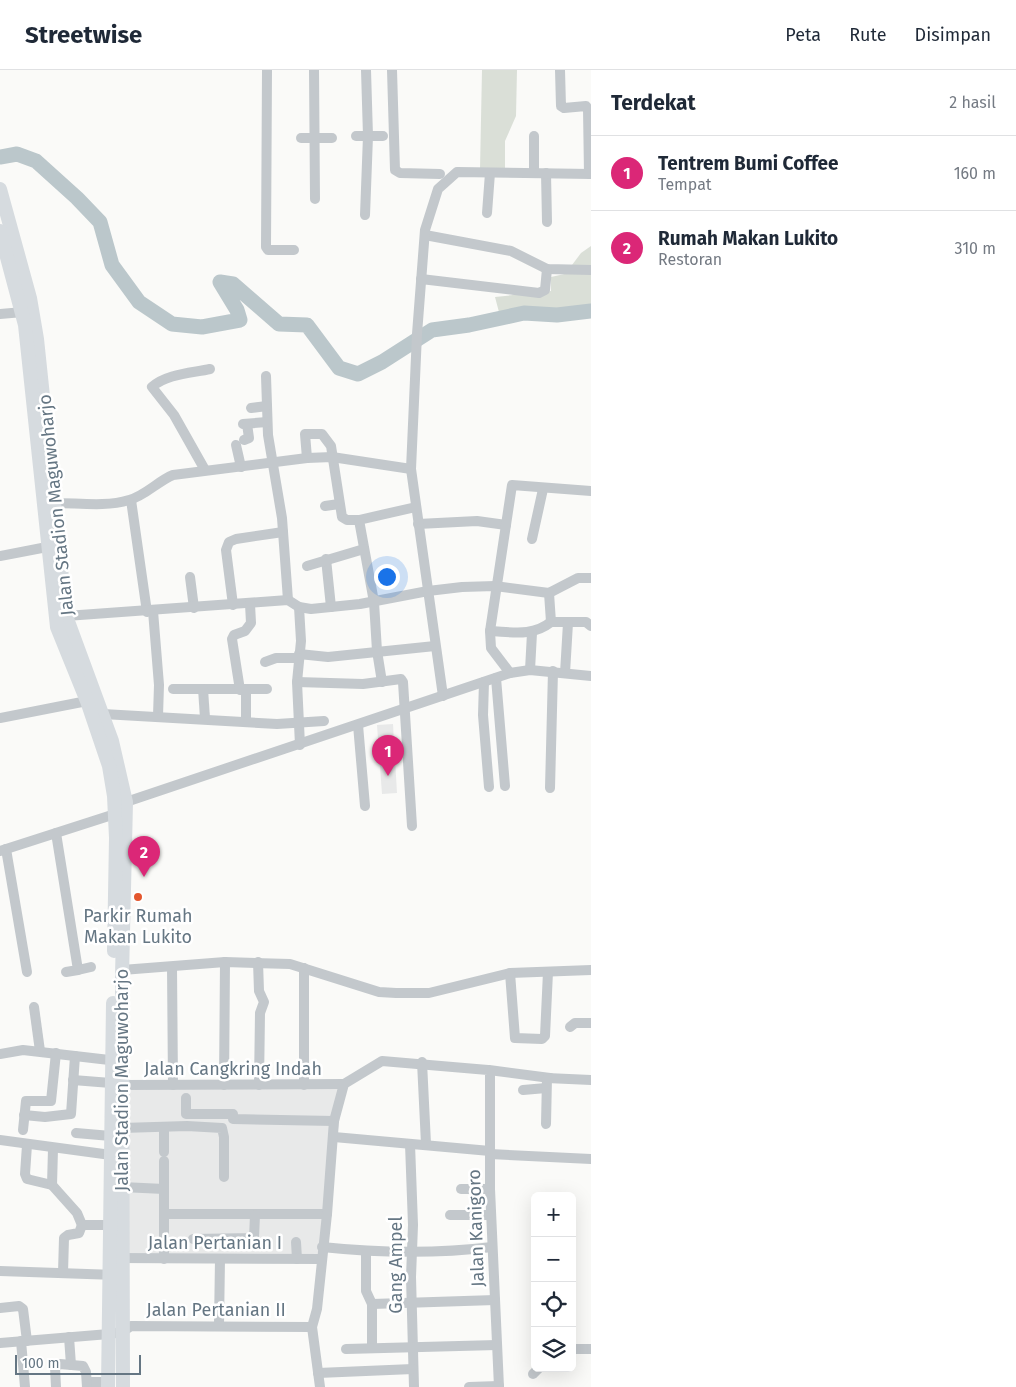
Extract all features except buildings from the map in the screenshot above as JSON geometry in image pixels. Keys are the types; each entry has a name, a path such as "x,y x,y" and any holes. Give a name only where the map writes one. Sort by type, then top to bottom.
{"main road":[{"name":"Jalan Stadion Maguwoharjo","path":"0,188 30,298 37,339 49,503 47,547 58,627 114,765 126,802 121,852 117,1061 117,1132 122,1187 116,1258 115,1333 108,1384"},
{"name":"Jalan Stadion Maguwoharjo","path":"0,231 23,312 66,616 103,714 114,765 115,814 121,852 122,970 117,1061"},
{"name":"Jalan Stadion Maguwoharjo","path":"116,1258 110,1225 111,1155 117,1132"},
{"name":"Jalan Stadion Maguwoharjo","path":"115,1333 123,1387"}],"street":[{"path":"267,70 266,247 268,250 294,250"},
{"path":"314,70 316,198"},
{"path":"365,215 368,136 366,70"},
{"path":"392,70 395,170 400,173 440,174"},
{"path":"443,696 411,469 417,338 425,235 434,197 443,183 457,172 590,174 588,109 586,106 564,108 561,106 560,70"},
{"path":"356,136 383,136"},
{"path":"534,136 534,173"},
{"path":"301,138 332,138"},
{"path":"487,213 490,172"},
{"path":"546,173 546,222"},
{"path":"425,235 511,251 547,269 591,270"},
{"path":"421,279 539,293 545,290 547,269"},
{"path":"0,314 23,312"},
{"path":"204,470 174,415 152,387 170,378 210,369"},
{"path":"266,376 267,422 283,532 288,600"},
{"path":"251,408 267,406"},
{"path":"241,467 240,442 249,438 245,424 267,422"},
{"path":"307,458 305,434 320,433 330,444 344,520 359,520 416,507"},
{"path":"49,503 102,503 131,500 160,480 173,474 307,458 332,457 411,469"},
{"path":"510,673 491,648 490,631 495,586 512,486 543,490 591,491"},
{"path":"532,539 543,490"},
{"path":"131,500 150,612 159,685 158,716"},
{"path":"325,506 340,504"},
{"path":"359,520 374,602 377,652 382,682"},
{"path":"418,524 477,521 506,525"},
{"path":"233,605 226,550 229,542 236,539 283,532"},
{"path":"0,556 47,547"},
{"path":"307,566 364,549"},
{"path":"326,560 331,607"},
{"path":"190,577 194,608"},
{"path":"66,616 150,612 288,600 299,608 331,607 374,602 428,590 495,586 549,593 578,578 591,578"},
{"path":"549,593 550,622"},
{"path":"246,721 243,690 232,639 234,635 245,630 251,623 250,604"},
{"path":"299,608 301,641 298,656 297,682 300,745"},
{"path":"490,631 532,633 542,629 550,622 589,623"},
{"path":"565,673 568,623"},
{"path":"530,670 532,633"},
{"path":"265,662 276,658 298,656 328,657 435,646"},
{"path":"126,802 510,673 530,670 591,676"},
{"path":"550,788 553,671"},
{"path":"496,678 505,786"},
{"path":"297,682 353,684 401,679 406,709 412,826"},
{"path":"484,682 483,715 489,787"},
{"path":"173,689 267,689"},
{"path":"203,689 205,718"},
{"path":"0,718 87,701"},
{"path":"103,714 205,718 277,724 324,721"},
{"path":"358,725 366,806"},
{"path":"27,972 3,850 115,814"},
{"path":"56,833 78,970"},
{"path":"122,970 225,962 290,964 379,992 396,994 429,993 510,973 591,970"},
{"path":"224,1085 225,962"},
{"path":"258,962 259,994 264,1002 260,1013 259,1085"},
{"path":"172,967 173,1085"},
{"path":"66,972 91,968"},
{"path":"304,968 304,1085"},
{"path":"510,973 515,1038 542,1039 545,1036 548,972"},
{"path":"34,1007 40,1051"},
{"path":"570,1027 575,1023 591,1023"},
{"path":"0,1054 22,1050 40,1051 117,1061"},
{"path":"23,1130 26,1101 51,1101 56,1053"},
{"path":"24,1115 45,1117 71,1114 75,1056"},
{"path":"320,1387 312,1327 317,1309 334,1121 344,1084 378,1062 422,1062 489,1070 548,1083"},
{"path":"422,1062 426,1144"},
{"name":"Jalan Kanigoro","path":"489,1070 490,1189 499,1386"},
{"name":"Jalan Cangkring Indah","path":"73,1080 117,1084 173,1085 344,1084"},
{"path":"522,1090 548,1083 591,1080"},
{"path":"546,1124 548,1083"},
{"path":"186,1098 187,1126"},
{"path":"186,1114 233,1114 233,1119 334,1121"},
{"path":"76,1133 117,1132 187,1126 222,1128 224,1137 224,1177"},
{"path":"164,1127 164,1259"},
{"path":"334,1137 426,1144 490,1153 591,1158"},
{"path":"0,1140 54,1149 111,1155"},
{"name":"Gang Ampel","path":"410,1144 414,1387"},
{"path":"27,1145 26,1177 52,1185 77,1213 82,1225 79,1234 68,1235 64,1238 63,1273"},
{"path":"52,1185 54,1149"},
{"path":"122,1187 164,1189"},
{"path":"461,1189 490,1189"},
{"path":"164,1214 327,1214"},
{"path":"193,1239 254,1238 255,1215"},
{"path":"450,1215 491,1215"},
{"path":"82,1225 110,1225"},
{"path":"296,1242 296,1259"},
{"path":"322,1247 366,1251 413,1250 455,1252 492,1247"},
{"path":"366,1251 366,1291 372,1304 372,1348"},
{"name":"Jalan Pertanian I","path":"116,1258 321,1259"},
{"path":"219,1325 220,1259"},
{"path":"0,1271 116,1275"},
{"path":"372,1304 494,1300"},
{"path":"0,1308 19,1306 23,1309 25,1387"},
{"name":"Jalan Pertanian II","path":"0,1343 115,1333 131,1326 312,1327"},
{"path":"70,1337 72,1365"},
{"path":"346,1349 497,1345"},
{"path":"576,1348 591,1349"},
{"path":"56,1387 56,1366 72,1365 83,1366 87,1385 108,1384"},
{"path":"318,1373 413,1369"},
{"path":"469,1387 499,1386"}],"shaded area":[{"path":"482,70 517,70 516,116 505,141 505,172 480,169"},
{"path":"591,246 591,265 572,265 581,253"},
{"path":"569,273 591,274 591,308 567,312 523,310 500,316 495,297 551,291 551,277"},
{"path":"393,724 397,793 382,794 377,725"},
{"path":"344,1084 321,1259 122,1258 122,1085"}],"waterway":[{"path":"0,157 17,154 36,161 77,198 100,222 112,265 139,302 172,324 202,327 240,320 237,310 220,282 233,284 279,324 307,325 339,368 358,374 382,362 432,330 469,325 524,313 557,315 591,311"}],"place":[{"name":"Tentrem Bumi Coffee","path":"388,776"},
{"name":"Rumah Makan Lukito","path":"144,877"},
{"name":"Parkir Rumah Makan Lukito","path":"138,897"}]}
